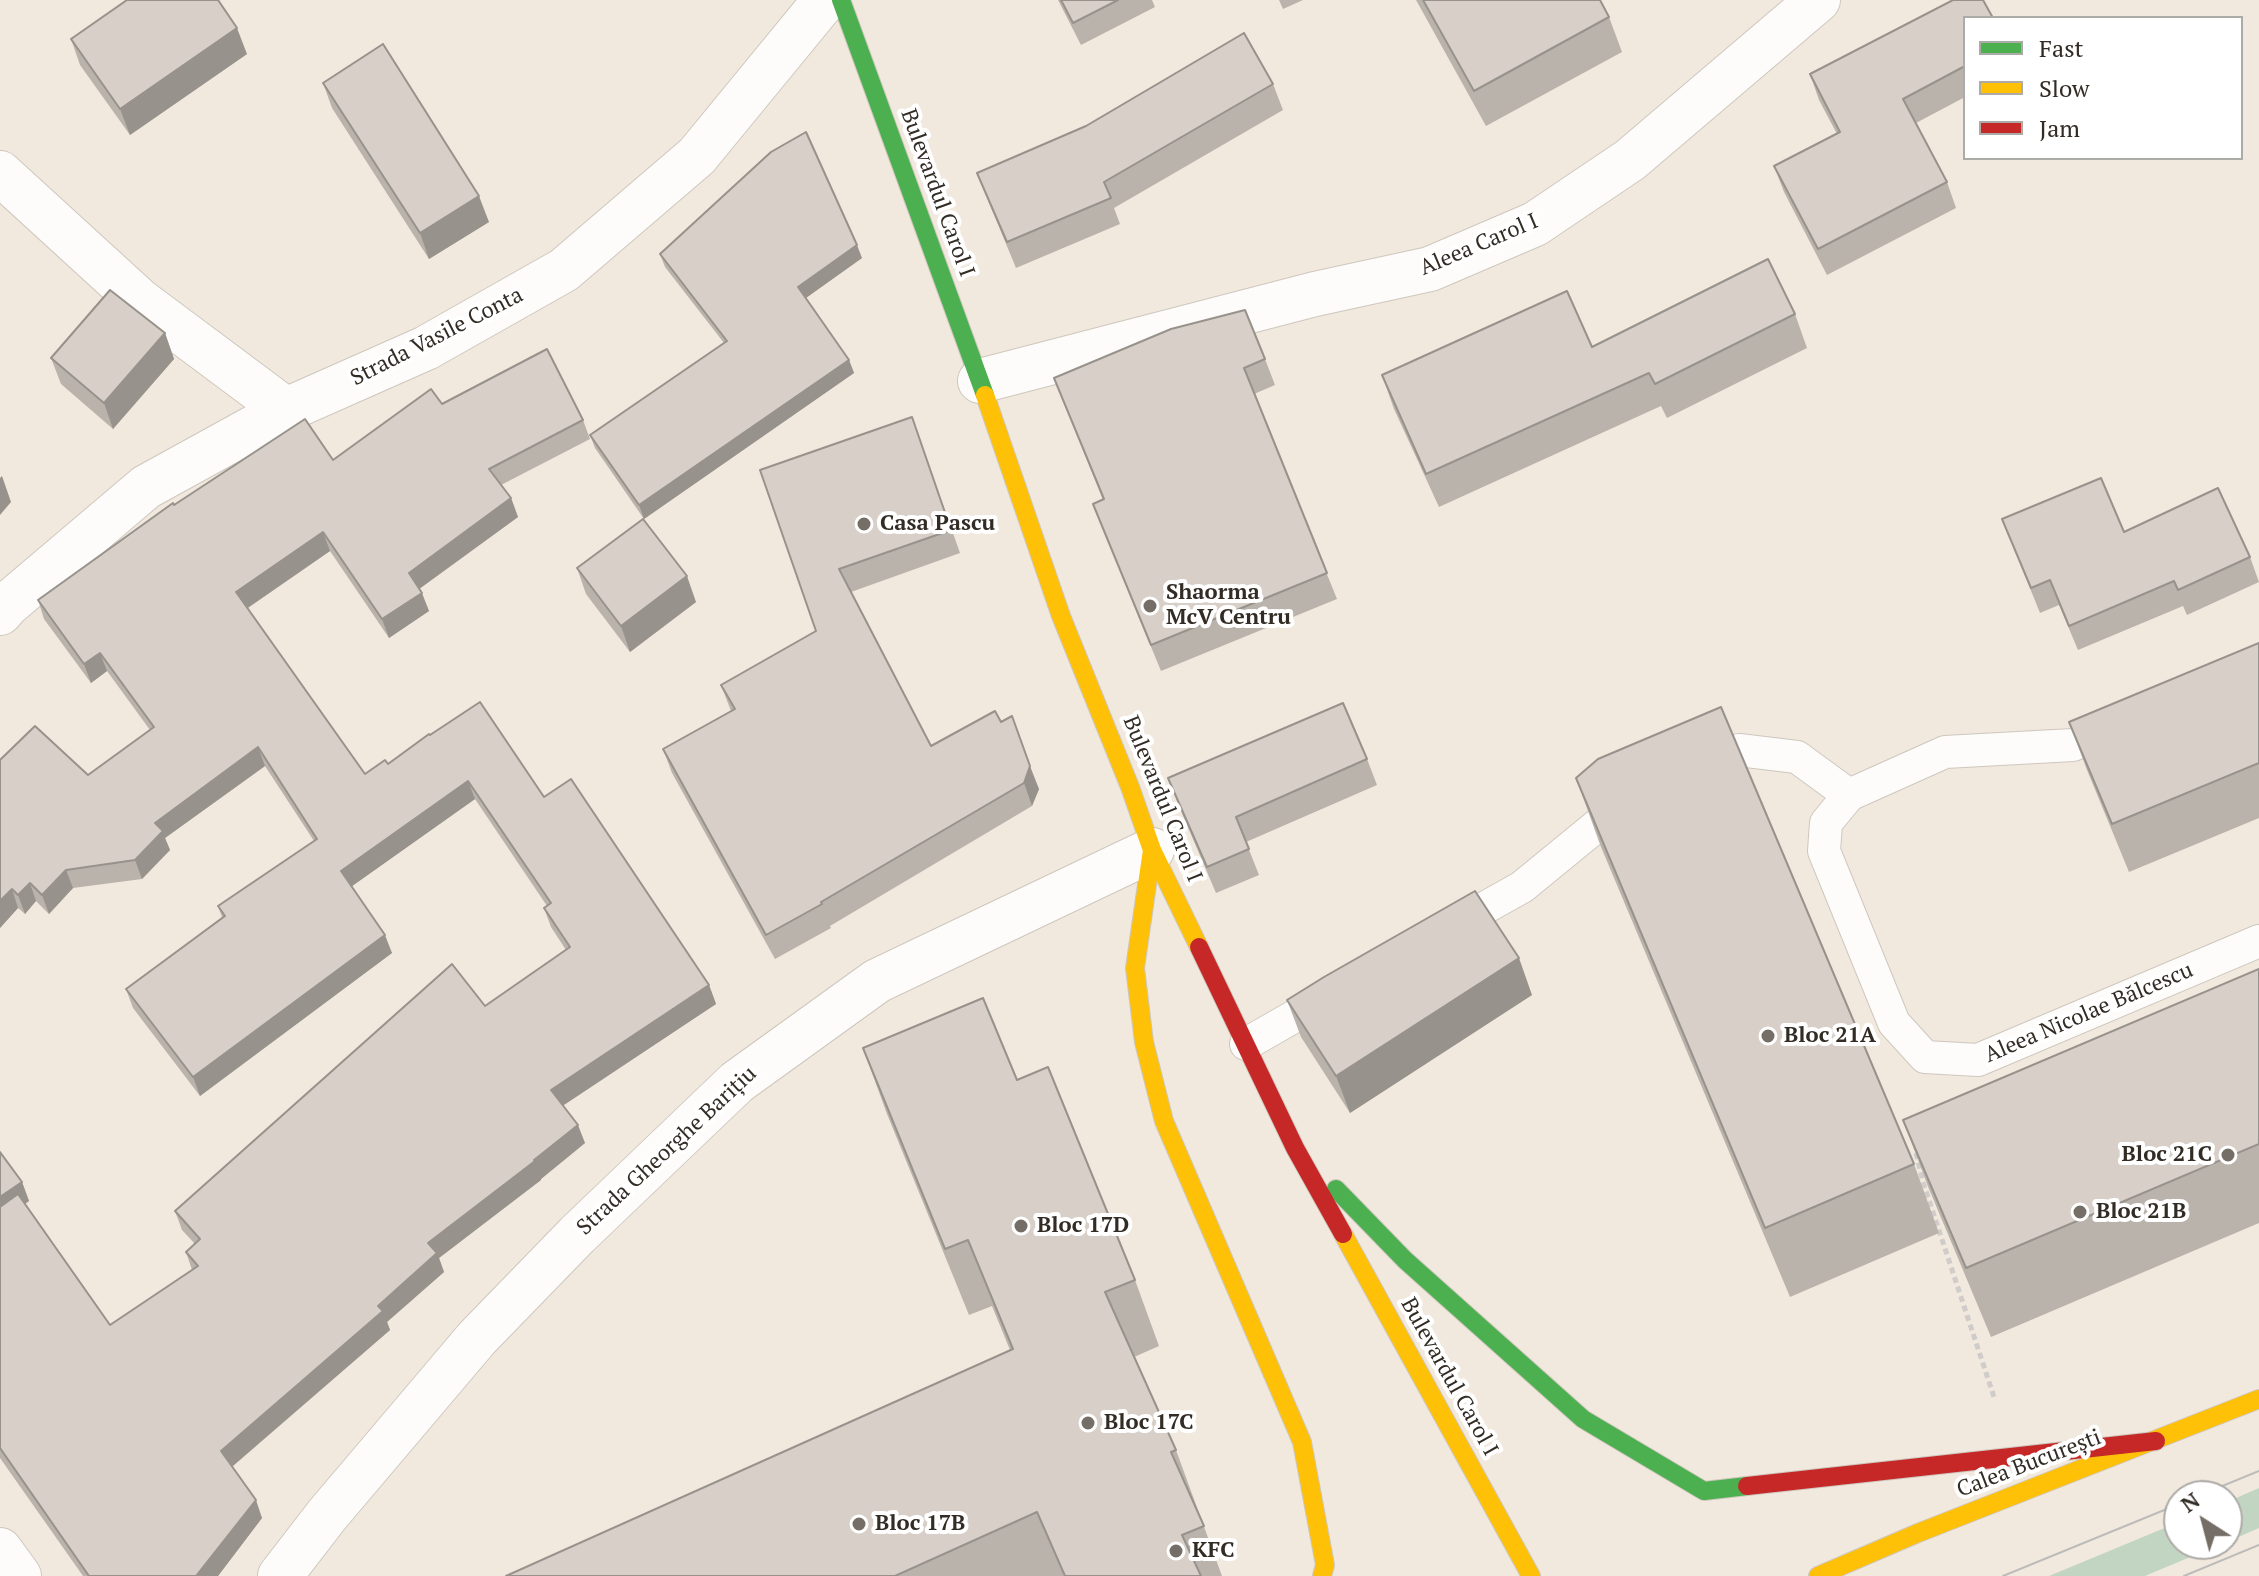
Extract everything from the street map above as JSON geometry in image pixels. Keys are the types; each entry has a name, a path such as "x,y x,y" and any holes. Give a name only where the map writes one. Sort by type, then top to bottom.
{"main road":[{"name":"Bulevardul Carol I","path":"841,0 980,381 1061,616 1152,850 1295,1148 1531,1576"},
{"path":"1152,850 1135,968 1144,1042 1164,1121 1302,1442 1325,1565 1322,1576"},
{"path":"1295,1148 1405,1260 1583,1419 1704,1491 2156,1441"},
{"name":"Calea București","path":"1818,1576 1918,1533 2259,1399"}],"street":[{"name":"Strada Vasile Conta","path":"0,613 146,487 286,410 426,348 564,270 697,156 825,0"},
{"name":"Aleea Carol I","path":"980,381 1315,294 1430,269 1535,224 1630,160 1818,0"},
{"path":"0,173 140,301 286,410"},
{"name":"Strada Gheorghe Barițiu","path":"280,1576 327,1515 477,1338 577,1235 737,1082 877,981 1152,850"},
{"path":"0,1550 19,1576"}],"lane":[{"name":"Aleea Nicolae Bălcescu","path":"2144,715 2073,745 1945,752 1849,795 1826,823 1824,851 1894,1023 1925,1057 1978,1060 2259,941"},
{"path":"1426,942 1522,887 1625,802 1739,750 1797,757 1849,795"},
{"path":"1246,1044 1357,981"}],"path":[{"path":"1916,1152 1923,1182 1994,1397"}],"green space":[{"path":"2259,1488 2259,1528 2243,1535 2243,1495"},
{"path":"2163,1529 2163,1560 2183,1560 2145,1576 2049,1576"}],"building":[{"path":"127,0 218,0 237,28 120,109 71,39"},
{"path":"1061,0 1118,0 1073,23"},
{"path":"1423,0 1600,0 1609,17 1474,91"},
{"path":"1953,0 1983,0 1992,16 1963,16 1963,67 1903,99 1947,182 1818,249 1774,166 1840,132 1810,74"},
{"path":"1244,33 1273,84 1104,182 1111,198 1007,242 977,173 1086,126"},
{"path":"383,44 479,196 420,233 323,83"},
{"path":"806,132 857,245 798,287 849,360 639,505 590,435 727,341 660,254 771,152"},
{"path":"1768,259 1795,314 1655,384 1649,373 1426,474 1382,375 1567,291 1592,347"},
{"path":"110,290 165,333 104,403 51,358"},
{"path":"1245,310 1265,359 1244,368 1327,573 1151,645 1093,504 1104,499 1054,378 1171,329"},
{"path":"547,349 583,420 489,469 511,498 409,573 422,593 382,619 323,532 236,592 365,774 385,760 388,764 480,702 544,797 571,779 709,985 551,1090 578,1125 428,1243 437,1253 378,1306 383,1311 221,1451 256,1500 196,1576 89,1576 0,1448 0,1207 18,1194 110,1325 198,1266 186,1252 200,1239 175,1211 452,964 485,1006 570,947 544,908 551,903 468,781 341,871 385,935 193,1077 126,989 225,916 218,906 317,839 258,747 155,823 163,831 135,860 66,870 42,895 30,883 18,895 12,889 0,901 0,760 35,726 88,775 154,727 100,653 84,664 38,600 173,503 305,419 333,460 431,389 442,404"},
{"path":"912,417 951,530 839,569 931,746 995,711 1001,722 1012,716 1030,766 1024,783 766,935 663,749 735,709 721,685 816,631 760,470"},
{"path":"2101,478 2124,532 2218,488 2250,557 2178,590 2174,581 2069,626 2050,580 2031,588 2002,519"},
{"path":"643,519 687,576 621,626 577,568"},
{"path":"2259,643 2259,763 2112,824 2069,722"},
{"path":"1343,703 1367,759 1236,817 1249,849 1207,867 1168,778"},
{"name":"Bloc 21A","path":"1721,707 1914,1164 1765,1228 1576,778 1598,759"},
{"path":"1475,891 1519,958 1336,1076 1287,1000"},
{"path":"2259,969 2259,1144 1966,1268 1903,1120"},
{"path":"983,998 1017,1080 1048,1067 1135,1280 1105,1292 1176,1450 1171,1452 1204,1526 1182,1535 1201,1576 1065,1576 1037,1512 895,1576 506,1576 1013,1349 968,1240 945,1249 863,1048"},
{"path":"0,1152 22,1182 0,1197"}],"tram line":[{"path":"2237,1480 2259,1471"},
{"path":"2003,1576 2163,1511"},
{"path":"2184,1576 2259,1545"}],"traffic: fast":[{"path":"841,0 985,395"},
{"path":"1336,1189 1405,1260 1583,1419 1704,1491 1747,1486"}],"traffic: slow":[{"path":"985,395 1061,616 1152,850 1199,947"},
{"path":"1152,850 1135,968 1144,1042 1164,1121 1302,1442 1325,1565 1322,1576"},
{"path":"1343,1234 1531,1576"},
{"path":"1818,1576 1918,1533 2259,1399"}],"traffic: jam":[{"path":"1199,947 1295,1148 1343,1234"},
{"path":"1747,1486 2156,1441"}],"place":[{"name":"Casa Pascu","path":"864,524"},
{"name":"Shaorma McV Centru","path":"1150,606"},
{"name":"Bloc 21A","path":"1768,1036"},
{"name":"Bloc 21C","path":"2228,1155"},
{"name":"Bloc 21B","path":"2080,1212"},
{"name":"Bloc 17D","path":"1021,1226"},
{"name":"Bloc 17C","path":"1088,1423"},
{"name":"Bloc 17B","path":"859,1524"},
{"name":"KFC","path":"1176,1551"}]}
